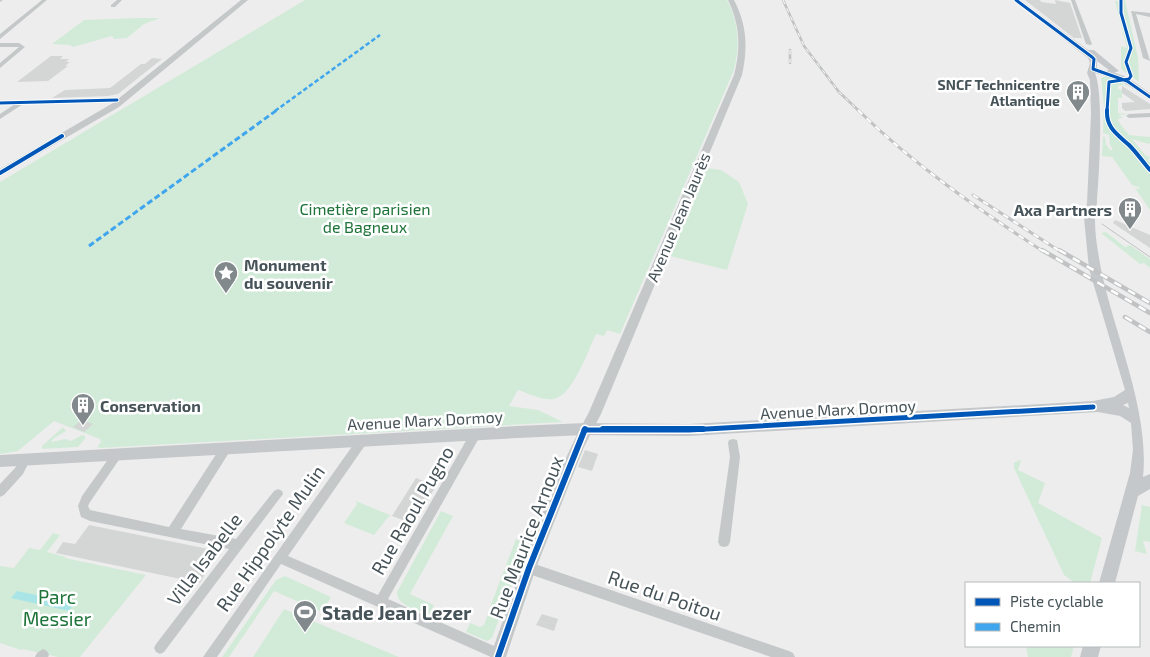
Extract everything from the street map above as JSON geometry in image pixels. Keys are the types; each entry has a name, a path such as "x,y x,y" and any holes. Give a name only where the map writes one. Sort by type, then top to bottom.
{"main road":[{"path":"1016,0 1106,64 1109,73"},
{"path":"1083,46 1092,57 1094,66 1091,73 1094,80 1095,132 1090,218 1095,270 1136,404 1140,450 1132,492 1107,582"},
{"path":"1094,66 1106,64"},
{"path":"1094,66 1109,73"},
{"path":"1094,80 1109,73"},
{"name":"Avenue Marx Dormoy","path":"0,461 585,429 689,430 1093,407 1122,401 1129,397 1132,390"},
{"name":"Avenue Marx Dormoy","path":"1093,407 1123,411 1138,420"},
{"path":"1132,492 1150,481"}],"street":[{"path":"0,38 45,0"},
{"path":"113,6 120,0"},
{"path":"0,172 116,105 245,0"},
{"name":"Avenue Jean Jaurès","path":"585,429 595,414 738,75 743,54 743,34 739,18 731,0"},
{"path":"1074,0 1083,46"},
{"path":"1148,58 1133,12 1150,15"},
{"path":"0,45 19,45 22,47 0,66"},
{"path":"86,122 184,49"},
{"path":"1109,73 1127,80 1150,97"},
{"path":"0,104 118,100"},
{"path":"0,117 23,102"},
{"path":"1129,116 1150,115"},
{"name":"Rue Maurice Arnoux","path":"498,656 529,568 585,429"},
{"name":"Rue Raoul Pugno","path":"380,602 475,435"},
{"name":"Rue Hippolyte Mulin","path":"209,657 362,441"},
{"path":"724,542 735,457 733,443"},
{"path":"172,532 226,448"},
{"path":"118,454 86,499 83,506 85,513 90,516 238,545"},
{"path":"0,492 19,471 25,460"},
{"name":"Villa Isabelle","path":"160,648 278,494"},
{"path":"280,558 498,656"},
{"name":"Rue du Poitou","path":"529,568 789,657"}],"green space":[{"name":"Cimetière parisien de Bagneux","path":"305,0 727,0 734,17 738,43 734,70 620,334 607,330 604,336 596,334 575,379 563,394 557,398 542,398 518,390 509,406 538,410 563,422 101,448 97,447 101,442 100,439 54,421 18,451 0,454 0,182"},
{"path":"1125,0 1138,58 1139,82 1121,69 1121,46 1127,48 1115,1"},
{"path":"160,18 144,24 127,38 114,39 112,36 73,47 70,45 52,44 84,20"},
{"path":"1106,76 1115,78 1128,87 1118,86 1118,89 1122,90 1122,98 1118,98 1118,113 1130,114 1119,115 1123,118 1119,118 1118,121 1129,135 1150,137 1150,143 1148,144 1132,139 1146,156 1150,157 1148,160 1150,162 1150,210 1135,188 1140,189 1139,187 1132,185 1112,157 1102,156 1103,137 1105,137 1106,144 1110,150 1113,150 1110,145 1109,135 1103,133 1104,107 1101,78"},
{"path":"706,168 721,170 739,182 748,204 727,270 670,256"},
{"path":"1106,232 1125,247 1130,245 1150,259 1150,268 1144,263 1140,264 1101,233"},
{"path":"63,427 66,431 51,442 65,439 71,441 82,435 85,436 85,439 78,447 42,449 42,446"},
{"path":"1021,460 1018,470 1045,483 1038,503 1102,538 1090,582 1074,582 1064,575 1014,468 1014,463"},
{"path":"356,501 392,516 389,516 374,535 344,523 357,504"},
{"path":"1142,505 1150,507 1150,542 1143,541 1147,554 1135,551"},
{"path":"441,511 453,516 410,594 434,605 429,615 404,604 400,601 397,592"},
{"name":"Parc Messier","path":"53,533 60,535 47,552 65,558 146,575 80,657 58,657 21,650 0,643 0,566 14,568 29,548 40,550"},
{"path":"516,539 527,544 502,612 490,607"},
{"path":"285,576 331,597 322,612 274,591 229,657 222,657 276,580"},
{"name":"Stade Jean Lezer","path":"284,609 399,657 253,657"},
{"path":"488,614 499,619 492,638 487,641 466,632 470,623 480,627 484,625"},
{"path":"1026,647 1074,647 1071,657 1028,657"}],"water":[{"path":"17,591 75,603 69,611 11,598"}],"building":[{"path":"1025,0 1040,0 1041,2 1056,4 1055,0 1070,3 1082,38 1074,38"},
{"path":"51,56 63,56 60,59 69,59 66,62 70,62 65,66 68,66 48,81 17,82"},
{"path":"152,58 162,59 118,94 52,98 65,90 110,88 141,64 145,64"},
{"path":"1122,86 1150,104 1150,109 1125,111 1122,108 1122,103 1135,102 1122,93"},
{"name":"Axa Partners","path":"1115,220 1150,235 1150,248 1113,223"},
{"name":"Conservation","path":"82,420 93,424 84,432 73,427"},
{"path":"585,450 598,454 592,471 578,467"},
{"path":"416,478 436,486 414,524 392,516"},
{"path":"89,525 218,551 200,583 56,553 63,542 75,544"},
{"path":"542,614 558,619 554,631 536,625"}],"tram line":[{"path":"1102,224 1150,257"}],"railway":[{"path":"783,0 804,46 839,92 859,111"},
{"path":"790,50 790,63"},
{"path":"858,110 924,168 1044,252"},
{"path":"973,195 1061,252"},
{"path":"1042,250 1150,313"},
{"path":"1059,250 1150,303"},
{"path":"1125,317 1150,332"}],"marked path":[{"path":"89,246 380,35"}],"cycle path":[{"path":"1016,0 1092,57 1094,59 1093,69 1127,81 1150,97"},
{"path":"1121,0 1121,13 1131,48 1126,62 1131,76 1129,79 1109,82 1107,116 1110,127 1116,135 1130,146 1150,170"},
{"path":"0,103 117,100"},
{"path":"0,173 62,136"},
{"path":"498,657 529,568 585,429 689,430 1093,407"}],"place":[{"name":"SNCF Technicentre Atlantique","path":"1078,113"},
{"name":"Axa Partners","path":"1130,230"},
{"name":"Monument du souvenir","path":"226,294"},
{"name":"Conservation","path":"83,426"},
{"name":"Stade Jean Lezer","path":"305,633"}]}
